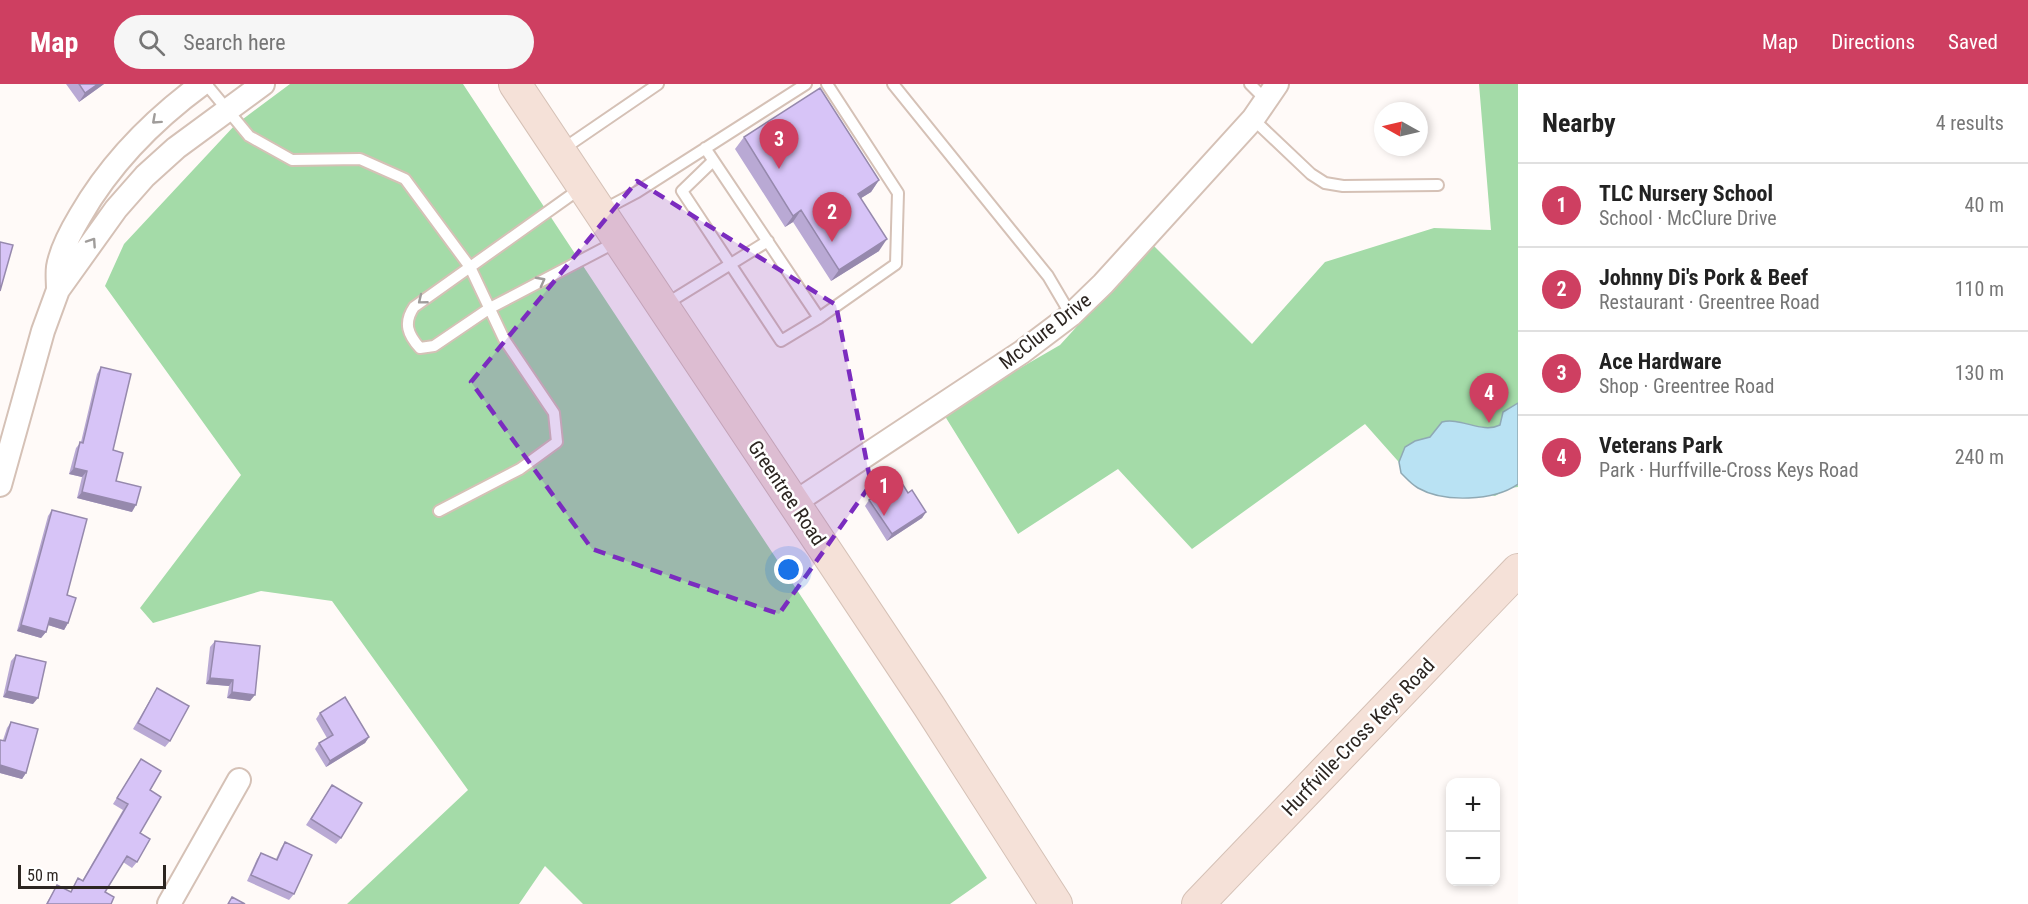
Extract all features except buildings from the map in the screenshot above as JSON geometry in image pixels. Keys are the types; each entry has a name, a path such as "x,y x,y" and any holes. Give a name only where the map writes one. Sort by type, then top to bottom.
{"street":[{"path":"58,290 58,267 66,245 73,227 98,187 140,136 162,115 204,84"},
{"path":"0,485 43,331 58,290 130,192 168,155 263,84"},
{"name":"Greentree Road","path":"515,84 929,706 1056,904"},
{"name":"McClure Drive","path":"794,503 1022,352 1071,315 1103,284 1253,119 1272,92"},
{"name":"Hurffville-Cross Keys Road","path":"1198,904 1518,570"},
{"path":"169,904 239,780"}],"lane":[{"path":"204,84 249,136 292,160 360,159 405,178 470,267 504,339 554,413 557,442 519,469 440,511"},
{"path":"560,151 658,84"},
{"path":"600,212 637,192 806,84"},
{"path":"713,161 682,191 782,341 896,264 898,193 827,84"},
{"path":"893,84 1048,276 1071,315"},
{"path":"1250,84 1272,92"},
{"path":"1253,119 1311,174 1325,183 1343,186 1438,185"},
{"path":"705,148 819,318"},
{"path":"583,186 414,307 409,314 407,326 410,337 420,348 434,346 490,308 619,240"},
{"path":"663,306 768,241"}],"highlighted area":[{"path":"637,181 836,305 871,484 779,614 592,549 471,382"}],"green space":[{"path":"290,84 463,84 987,878 950,904 583,904 545,866 519,904 347,904 468,790 332,601 261,591 153,623 140,608 241,475 105,286 124,244 235,125"},
{"path":"1479,84 1518,84 1518,487 1509,488 1495,496 1450,485 1405,469 1365,424 1192,549 1118,469 1018,534 943,413 1060,345 1152,244 1252,344 1325,262 1434,228 1491,230"}],"water":[{"path":"1518,403 1518,484 1508,490 1483,497 1441,496 1418,488 1401,473 1399,462 1405,447 1415,441 1430,437 1442,422 1493,427 1500,425 1503,412"}],"place":[{"name":"Ace Hardware","path":"779,169"},
{"name":"Johnny Di's Pork & Beef","path":"832,242"},
{"name":"Veterans Park","path":"1489,423"},
{"name":"TLC Nursery School","path":"884,516"}]}
